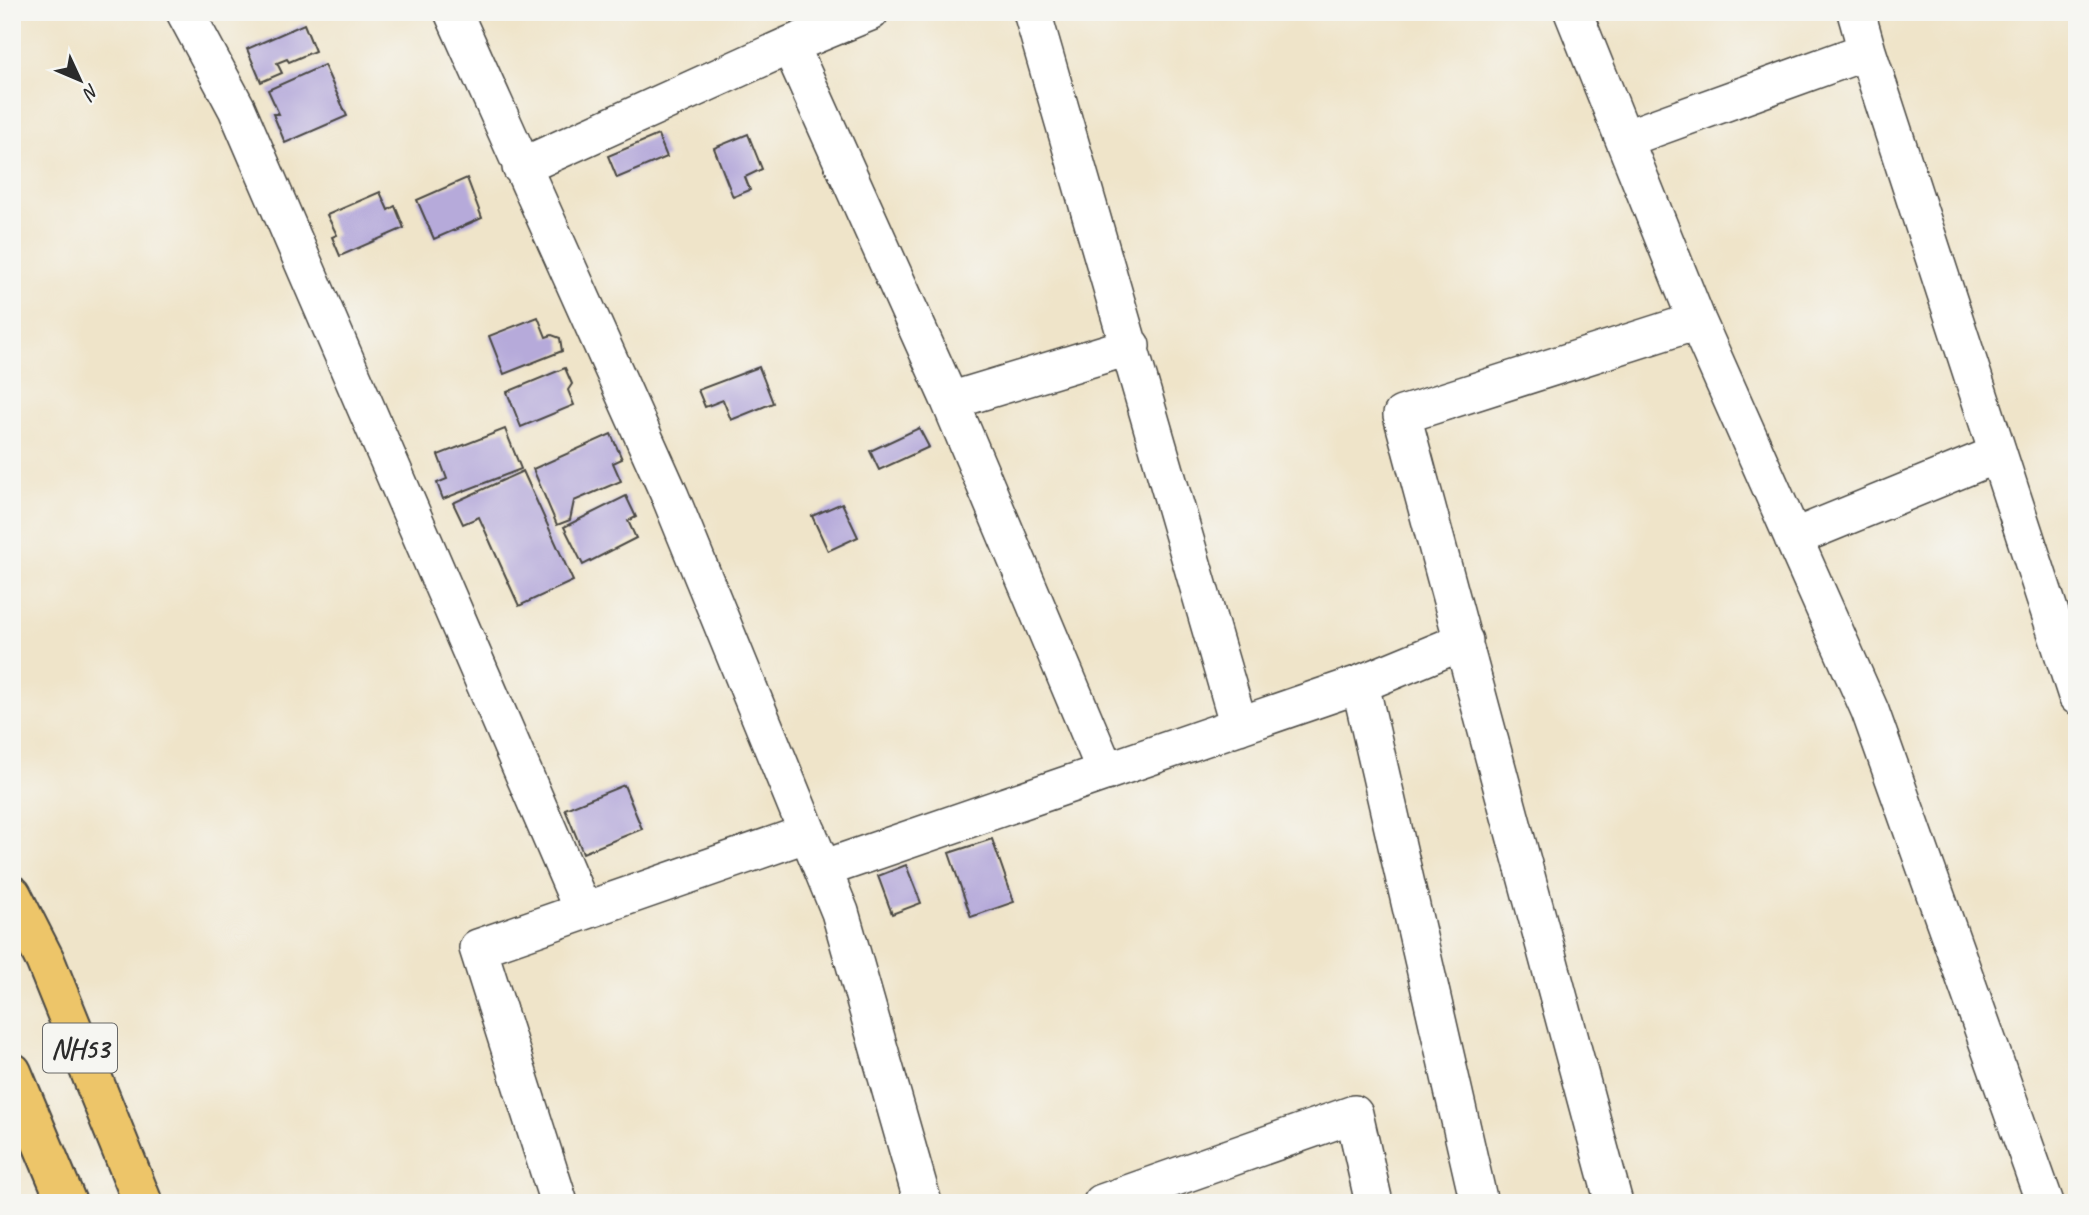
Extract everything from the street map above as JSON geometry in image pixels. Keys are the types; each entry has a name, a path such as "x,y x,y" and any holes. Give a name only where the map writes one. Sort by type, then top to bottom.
{"highway":[{"name":"NH53","path":"12,895 45,960 143,1203"},
{"name":"NH53","path":"12,1072 67,1203"}],"street":[{"path":"185,12 237,109 583,911"},
{"path":"453,12 670,496 840,912 923,1203"},
{"path":"521,167 790,45 870,12"},
{"path":"1032,12 1239,726"},
{"path":"1573,12 1698,321 1870,711 2045,1203"},
{"path":"1856,12 2077,696"},
{"path":"790,45 950,401 1106,772"},
{"path":"1624,139 1867,51"},
{"path":"1614,1203 1402,415 1698,321"},
{"path":"950,401 1131,346"},
{"path":"1793,538 1998,454"},
{"path":"823,869 1360,684 1464,641"},
{"path":"1360,684 1479,1203"},
{"path":"559,1203 478,948 808,833"},
{"path":"1102,1203 1171,1191 1354,1114 1374,1203"}],"building":[{"path":"304,24 315,51 289,62 287,59 277,63 282,73 261,82 247,49"},
{"path":"324,65 347,116 285,143 273,114 279,114 268,90"},
{"path":"748,134 762,169 745,177 750,190 733,197 714,148"},
{"path":"658,135 667,157 617,178 608,156"},
{"path":"467,178 482,218 434,239 417,200"},
{"path":"380,192 388,210 395,206 404,228 340,256 332,237 337,235 327,215"},
{"path":"538,317 546,337 552,335 560,338 562,351 504,374 489,336"},
{"path":"759,367 773,403 731,420 723,400 705,407 698,390"},
{"path":"565,368 572,384 568,390 574,405 521,427 507,392"},
{"path":"919,428 929,447 879,470 870,451"},
{"path":"505,429 521,469 443,499 437,483 447,479 438,455"},
{"path":"611,434 622,459 613,463 621,481 574,501 570,520 557,525 533,469"},
{"path":"523,471 573,581 519,606 479,517 463,524 453,503"},
{"path":"626,496 636,517 628,521 636,538 583,565 564,527"},
{"path":"842,503 858,537 828,551 812,516"},
{"path":"624,785 642,829 583,853 565,809"},
{"path":"992,839 1014,902 971,917 949,853"},
{"path":"906,865 921,903 892,914 878,876"}]}
